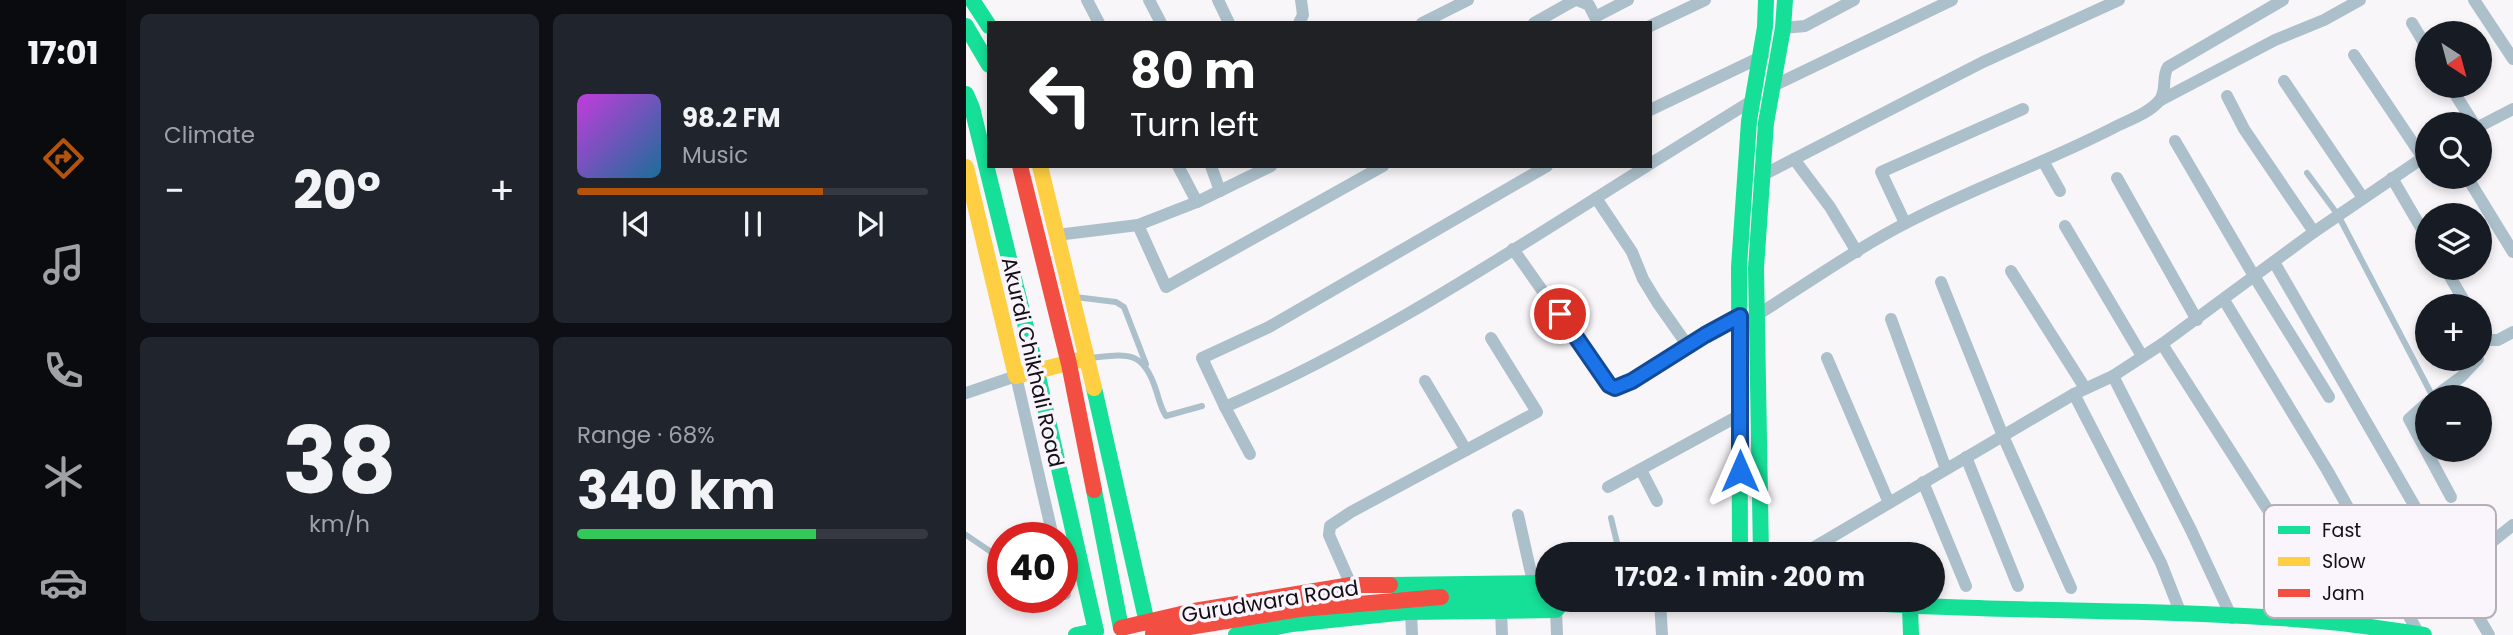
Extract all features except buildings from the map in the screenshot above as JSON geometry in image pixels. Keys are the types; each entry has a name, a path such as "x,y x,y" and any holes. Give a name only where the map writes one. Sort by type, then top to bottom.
{"street":[{"path":"972,0 987,23"},
{"path":"1087,0 1098,21"},
{"path":"1149,0 1160,21"},
{"path":"1218,0 1228,21"},
{"path":"1300,21 1303,15 1301,0"},
{"path":"1426,21 1468,0"},
{"path":"1538,21 1576,0 1589,5 1595,17 1628,0"},
{"path":"1652,25 1705,0"},
{"path":"1740,542 1739,267 1749,121 1761,56 1766,0"},
{"path":"1761,542 1756,268 1766,123 1783,28 1785,0"},
{"path":"1783,28 1805,26 1854,0"},
{"path":"1773,86 1952,0"},
{"path":"1763,175 1983,62 2119,0"},
{"path":"2159,101 2163,94 2164,73 2168,66 2283,0"},
{"path":"1757,316 1905,223 2105,132 2275,40 2324,20 2360,0"},
{"path":"2474,0 2513,59"},
{"path":"2412,23 2415,28"},
{"path":"966,26 987,62"},
{"path":"2354,55 2415,143"},
{"path":"1652,109 1761,56 1778,59"},
{"path":"2284,81 2363,198"},
{"name":"Akurdi Chikhali Road","path":"966,94 972,108 1037,372 1094,633"},
{"path":"2227,96 2244,129 2314,232"},
{"path":"1652,163 1753,100"},
{"path":"2492,119 2513,108"},
{"path":"1905,223 1881,172 2024,109"},
{"path":"2175,141 2253,276 2329,397"},
{"path":"1794,159 1830,207 1857,252"},
{"path":"2043,161 2060,191"},
{"path":"1823,542 2079,391 2112,376 2197,320 2314,232 2415,163"},
{"path":"966,167 1050,522"},
{"name":"Akurdi Chikhali Road","path":"1020,168 1069,364 1124,631"},
{"path":"1040,168 1150,628 1346,604 1463,596 1535,601"},
{"path":"1179,168 1198,202"},
{"path":"1212,168 1220,191"},
{"path":"1057,235 1138,225 1198,202 1267,168"},
{"path":"1138,225 1166,286 1379,168"},
{"path":"1250,454 1202,358 1269,327 1544,168"},
{"path":"1225,407 1285,381 1456,285 1643,168"},
{"path":"2117,178 2197,320"},
{"path":"2392,178 2415,217"},
{"path":"2474,189 2513,252"},
{"path":"1596,198 1632,252 1643,279 1657,302 1688,346"},
{"path":"2066,226 2142,356"},
{"path":"1513,249 1609,385 1615,388 1740,316"},
{"path":"2274,262 2415,505"},
{"path":"2011,271 2079,391 2161,563 2181,614"},
{"path":"1941,282 2003,436 2071,588"},
{"path":"1739,296 1757,296"},
{"path":"2224,300 2347,505"},
{"path":"1891,319 1946,469"},
{"path":"2492,340 2498,340 2513,332"},
{"path":"1352,585 1329,535 1330,526 1351,512 1538,412 1491,338"},
{"path":"2162,344 2265,505"},
{"path":"966,393 1016,376 1087,358"},
{"path":"1827,358 1889,503"},
{"path":"2450,385 2466,371"},
{"path":"2112,376 2191,530 2232,618"},
{"path":"1425,381 1466,450"},
{"path":"2415,414 2409,419 2415,430"},
{"path":"1608,487 1740,415"},
{"path":"1966,457 2018,586"},
{"path":"2432,462 2451,497"},
{"path":"1641,470 1657,501"},
{"path":"1923,482 1966,586"},
{"path":"1518,515 1535,567"},
{"path":"2496,539 2513,525"},
{"name":"Gurudwara Road","path":"1076,635 1094,633 1108,625 1124,631 1150,628 1194,611 1352,585 1535,582"},
{"name":"Gurudwara Road","path":"1236,635 1410,612 1501,611 1535,605"},
{"path":"1945,608 2181,614 2340,623 2422,635"},
{"path":"1501,611 1502,635"},
{"path":"1410,612 1412,635"},
{"path":"1556,612 1557,635"},
{"path":"1661,612 1662,635"},
{"path":"1910,612 1911,635"},
{"path":"2337,618 2340,623"},
{"path":"2412,618 2422,635"},
{"path":"2480,618 2489,635"}],"lane":[{"path":"2307,173 2338,215 2427,385"},
{"path":"1072,297 1116,302 1124,307 1164,415 1169,416 1202,406"},
{"path":"1087,358 1126,356 1136,358 1147,366"},
{"path":"1611,518 1617,542"},
{"path":"966,535 987,549"}],"traffic: fast":[{"path":"972,0 987,23"},
{"path":"1740,542 1739,267 1749,121 1765,27 1766,0"},
{"path":"1761,542 1756,268 1766,123 1783,28 1785,0"},
{"path":"966,26 987,62"},
{"path":"966,94 972,108 1037,372 1096,631"},
{"path":"1094,388 1147,623"},
{"path":"1094,490 1121,628"},
{"path":"1390,585 1535,583"},
{"path":"1441,597 1535,596"},
{"path":"1945,607 2264,617"},
{"path":"1236,635 1292,624 1407,612 1535,610"},
{"path":"1910,612 1911,635"},
{"path":"2277,618 2350,624 2424,635"},
{"path":"1076,635 1096,631"}],"traffic: slow":[{"path":"966,167 1016,376 1080,360"},
{"path":"1040,168 1094,388"}],"traffic: jam":[{"path":"1020,168 1069,364 1094,490"},
{"path":"1121,628 1194,611 1351,585 1390,585"},
{"path":"1153,633 1300,609 1441,597"}],"route":[{"path":"1560,314 1609,385 1615,388 1632,381 1740,316 1740,471"}]}
